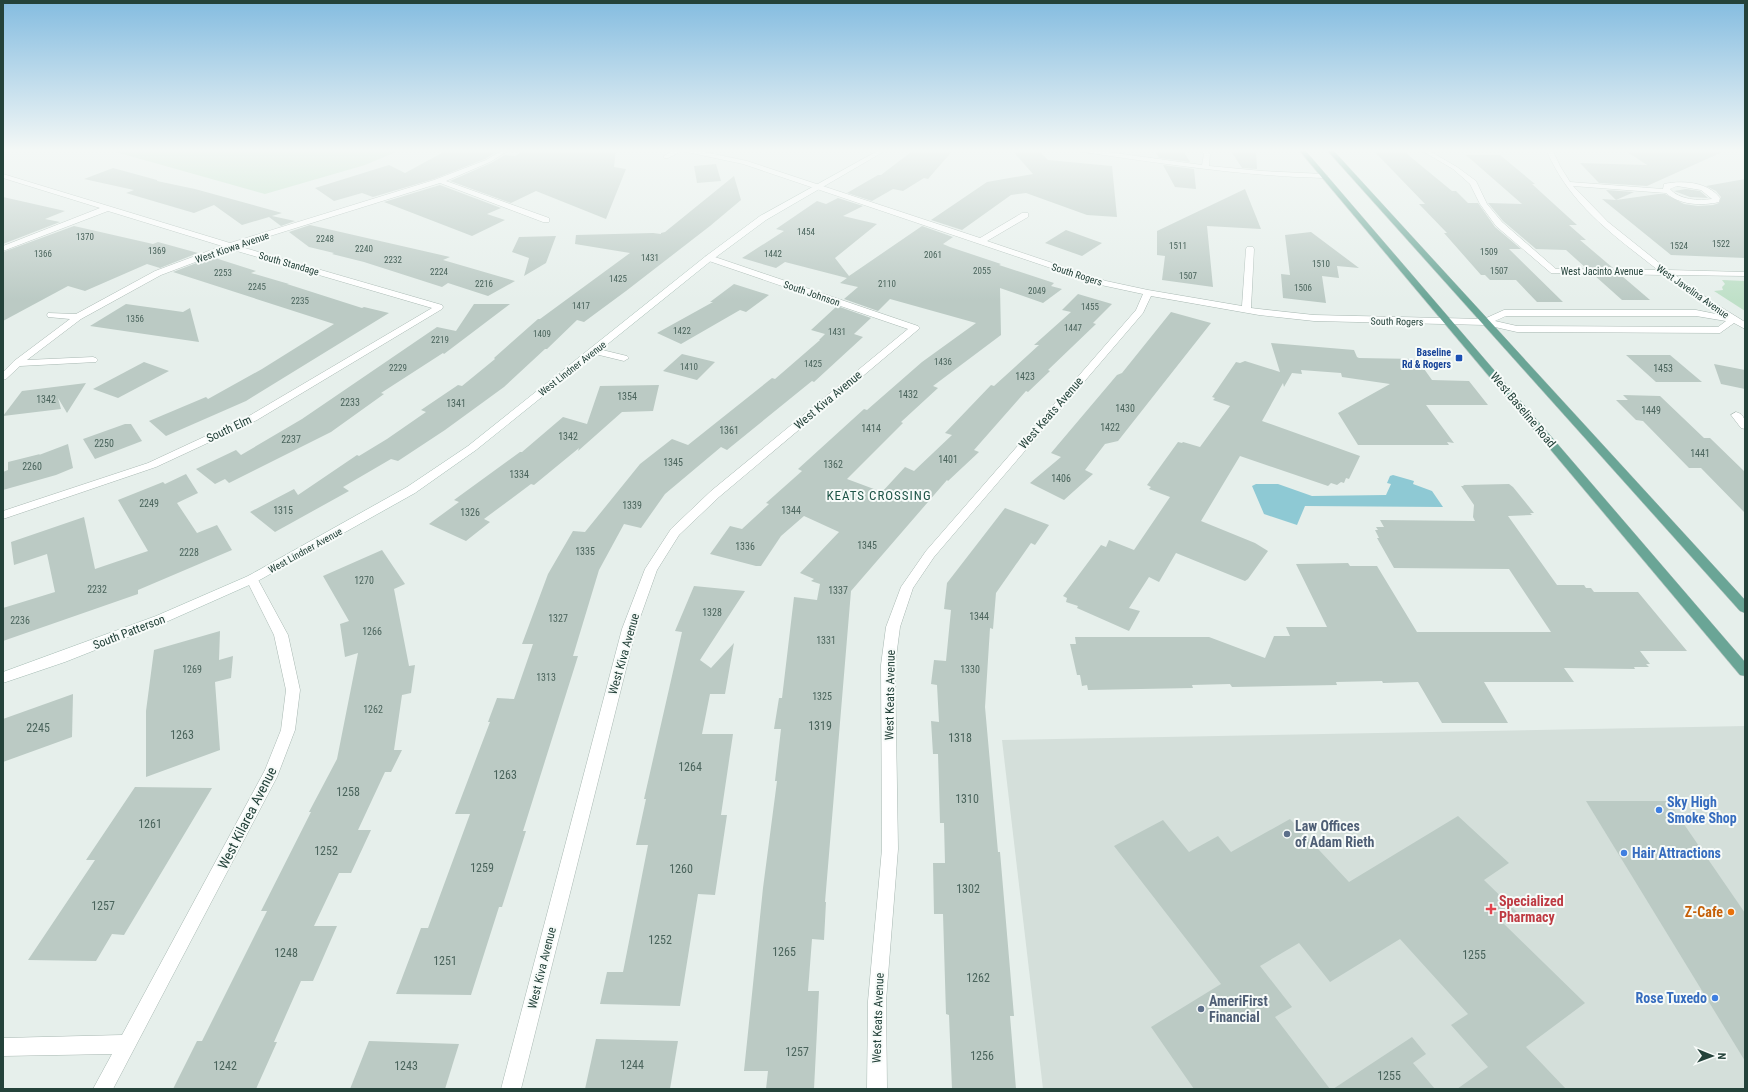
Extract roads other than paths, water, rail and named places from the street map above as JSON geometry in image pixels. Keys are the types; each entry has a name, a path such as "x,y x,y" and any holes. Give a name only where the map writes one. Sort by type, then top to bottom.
{"main road":[{"name":"West Baseline Road","path":"1345,200 1745,671"},
{"path":"1376,200 1745,608"}],"street":[{"name":"South Standage","path":"82,200 230,246 439,307"},
{"name":"West Kiowa Avenue","path":"3,377 17,363 78,317 158,273 230,246 379,200"},
{"path":"492,200 546,220"},
{"name":"West Lindner Avenue","path":"252,579 411,490 472,448 709,258 763,218 793,200"},
{"name":"South Rogers","path":"859,200 1104,283 1148,293 1246,310 1314,318 1486,322 1518,329 1720,330 1733,320"},
{"name":"West Jacinto Avenue","path":"1482,200 1499,224 1554,271 1745,274"},
{"name":"West Javelina Avenue","path":"1581,200 1614,232 1664,272 1733,320 1745,326"},
{"path":"1688,200 1696,202 1713,200"},
{"path":"3,249 108,208"},
{"path":"981,240 1025,215"},
{"path":"1246,310 1250,249"},
{"name":"South Johnson","path":"709,258 915,328"},
{"name":"West Keats Avenue","path":"877,1089 877,1001 890,849 888,665 894,627 907,587 930,554 1140,311 1148,293"},
{"name":"South Elm","path":"3,515 152,465 253,418 439,307"},
{"name":"South Rogers","path":"1486,322 1504,313 1696,313 1733,320"},
{"path":"51,315 78,317"},
{"name":"West Kiva Avenue","path":"511,1089 629,629 651,569 675,532 715,494 915,328"},
{"path":"594,350 624,358"},
{"path":"17,363 93,360"},
{"path":"1736,415 1745,426"},
{"name":"South Patterson","path":"3,678 60,658 161,619 252,579"},
{"name":"West Kilarea Avenue","path":"103,1089 272,772 288,730 293,690 287,656 281,635 252,579"},
{"path":"3,1047 127,1044"}],"water":[{"path":"1393,475 1414,481 1413,484 1432,491 1443,507 1305,506 1297,525 1264,514 1252,486 1256,484 1278,484 1312,496 1386,495 1391,484 1387,483 1390,476"}],"place":[{"name":"Baseline Rd & Rogers","path":"1459,358"},
{"name":"Sky High Smoke Shop","path":"1659,810"},
{"name":"Law Offices of Adam Rieth","path":"1287,834"},
{"name":"Hair Attractions","path":"1624,853"},
{"name":"Specialized Pharmacy","path":"1491,909"},
{"name":"Z-Cafe","path":"1731,912"},
{"name":"Rose Tuxedo","path":"1715,998"},
{"name":"AmeriFirst Financial","path":"1201,1009"}],"district":[{"name":"KEATS CROSSING","path":"879,495"}]}
